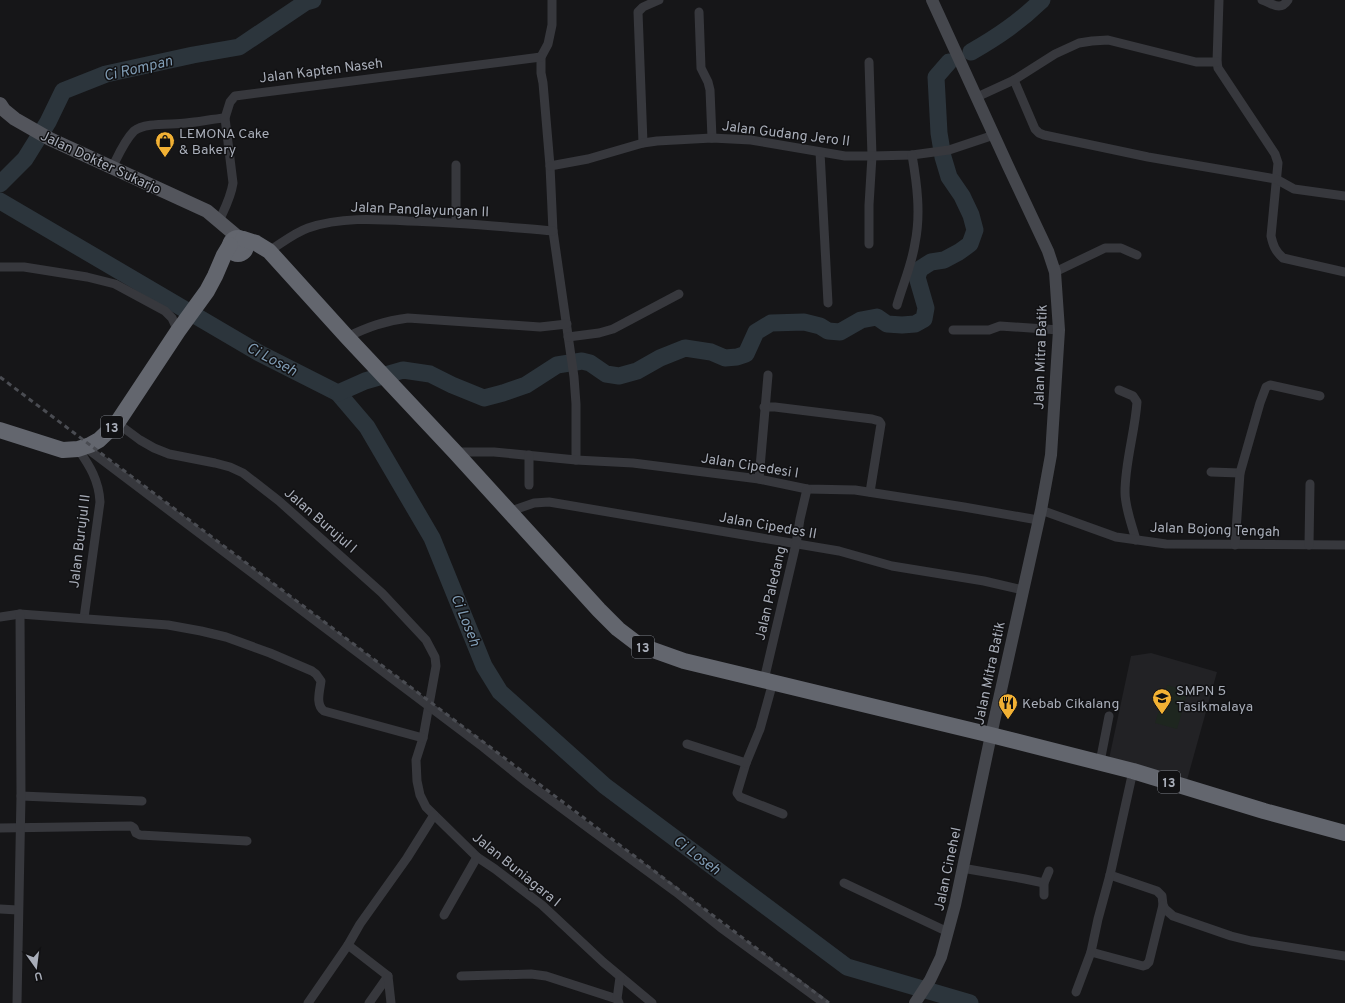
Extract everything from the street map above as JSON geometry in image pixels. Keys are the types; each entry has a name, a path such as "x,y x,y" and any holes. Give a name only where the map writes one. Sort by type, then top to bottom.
{"highway":[{"path":"238,245 256,253 269,251"},
{"name":"13","path":"0,430 57,449 69,450 82,448 99,440 117,423 207,291 215,276 226,265 238,245"},
{"name":"13","path":"269,251 346,337 455,452 604,616 639,645 684,661 1100,762 1264,811 1345,833"}],"main road":[{"name":"Jalan Mitra Batik","path":"932,0 1048,251 1055,272 1059,330 1051,455 1040,515 991,735"},
{"name":"Jalan Dokter Sukarjo","path":"1,108 15,119 50,139 207,211 219,221 238,245"},
{"name":"Jalan Dokter Sukarjo","path":"207,211 238,245"},
{"name":"Jalan Cinehel","path":"915,1002 930,980 941,957 955,905 991,735"}],"street":[{"path":"552,0 552,25 548,44 541,57 541,73 550,166 553,231 574,377 576,404 576,460"},
{"path":"643,143 638,12 643,7 659,0"},
{"path":"1219,0 1218,68 1275,154 1278,163 1271,236 1273,246 1278,254 1283,258 1345,272"},
{"path":"1262,0 1277,6 1284,5 1288,0"},
{"path":"699,12 701,68 710,90 712,138"},
{"path":"978,97 1014,80 1055,54 1079,43 1092,41 1108,40 1196,62 1217,62"},
{"name":"Jalan Kapten Naseh","path":"219,221 230,199 233,183 225,118 230,102 235,96 541,57"},
{"path":"868,62 872,156 869,205 869,244"},
{"path":"1014,80 1035,129 1039,133 1148,156 1276,180 1294,189 1345,196"},
{"path":"112,168 121,149 139,128 225,118"},
{"name":"Jalan Gudang Jero II","path":"550,166 588,159 643,143 657,141 712,138 751,140 846,156 872,156 912,155 949,150 994,135"},
{"path":"820,152 828,303"},
{"path":"897,305 912,261 917,230 917,201 912,155"},
{"path":"456,165 456,222"},
{"name":"Jalan Panglayungan II","path":"269,251 294,234 308,228 331,222 350,220 371,219 456,222 553,231"},
{"path":"1055,272 1105,248 1121,248 1137,255"},
{"path":"0,267 24,267 86,277 115,284 165,311 180,329"},
{"path":"568,337 599,334 614,330 680,294"},
{"path":"346,337 378,324 408,318 540,327 567,324"},
{"path":"953,330 989,330 1000,326 1059,330"},
{"path":"759,479 764,407 768,375"},
{"path":"1235,545 1240,473 1260,403 1267,386 1270,385 1320,396"},
{"path":"1119,390 1133,396 1137,402 1126,473 1125,493 1129,516 1136,540"},
{"path":"764,407 800,410 879,421 881,424 870,492"},
{"name":"Jalan Burujul I","path":"117,423 140,440 164,452 180,457 230,467 242,473 279,501 382,593 426,640 435,657 436,666 428,706"},
{"path":"82,448 428,706 591,830 670,887 720,927 824,1003"},
{"name":"Jalan Burujul II","path":"82,448 100,491 100,502 84,618"},
{"name":"Jalan Cipedesi I","path":"455,452 494,452 576,460 633,463 759,479 807,489 855,490 964,507 1040,515"},
{"path":"528,485 529,455"},
{"path":"1211,472 1240,473"},
{"path":"1309,545 1310,484"},
{"name":"Jalan Paledang","path":"783,814 738,795 737,791 746,763 760,729 768,681 807,489"},
{"name":"Jalan Cipedes II","path":"508,512 534,503 549,502 796,544 839,552 892,566 984,581 1023,590"},
{"name":"Jalan Bojong Tengah","path":"1040,515 1116,537 1166,544 1345,544"},
{"path":"18,1003 19,829 21,796 20,614"},
{"path":"0,616 20,614 168,625 226,637 270,653 316,674 321,681 318,705 324,711 423,738"},
{"name":"Jalan Buniagara I","path":"428,706 423,738 416,760 417,781 420,795 426,807 477,857 542,905 620,977 652,1003"},
{"path":"1100,762 1109,716"},
{"path":"687,744 746,763"},
{"path":"1076,992 1091,952 1133,771"},
{"path":"21,796 142,801"},
{"path":"308,1003 348,945 360,924 407,858 434,815"},
{"path":"0,828 19,829 131,826 134,828 136,833 140,835 246,841"},
{"path":"444,915 477,857"},
{"path":"962,868 1025,878 1044,883"},
{"path":"1044,894 1044,883 1049,871"},
{"path":"1091,952 1143,966 1149,962 1163,905 1162,896 1155,890 1110,875"},
{"path":"844,883 948,932"},
{"path":"1163,905 1173,916 1231,936 1250,941 1345,956"},
{"path":"0,909 18,910"},
{"path":"348,945 388,976 391,1003"},
{"path":"462,976 531,974 546,976 618,1001 620,977"},
{"path":"369,1003 388,976"}],"shaded area":[{"name":"SMPN 5 Tasikmalaya","path":"1151,653 1217,672 1187,780 1109,759 1131,656"},
{"path":"1167,685 1188,691 1177,729 1155,723"}],"waterway":[{"name":"Ci Rompan","path":"0,184 25,159 48,122 63,91 106,74 193,55 239,47 306,2 313,0"},
{"path":"971,52 1008,28 1042,0"},
{"path":"338,393 365,381 403,370 430,374 484,398 526,385 557,365 582,361 590,363 606,374 619,376 637,371 660,358 685,348 711,352 725,358 737,357 746,354 756,332 771,323 804,322 820,326 828,331 840,332 861,320 877,317 887,324 915,324 924,319 926,308 917,277 920,269 931,262 944,260 959,252 970,244 975,230 971,215 962,196 949,177 943,157 939,133 936,77 949,62"},
{"name":"Ci Loseh","path":"0,201 259,353 338,393 367,427 432,538 484,666 500,692 605,786 847,967 970,1003"}],"railway":[{"path":"0,377 829,1003"}],"place":[{"name":"LEMONA Cake & Bakery","path":"165,158"},
{"name":"SMPN 5 Tasikmalaya","path":"1162,715"},
{"name":"Kebab Cikalang","path":"1008,720"}]}
